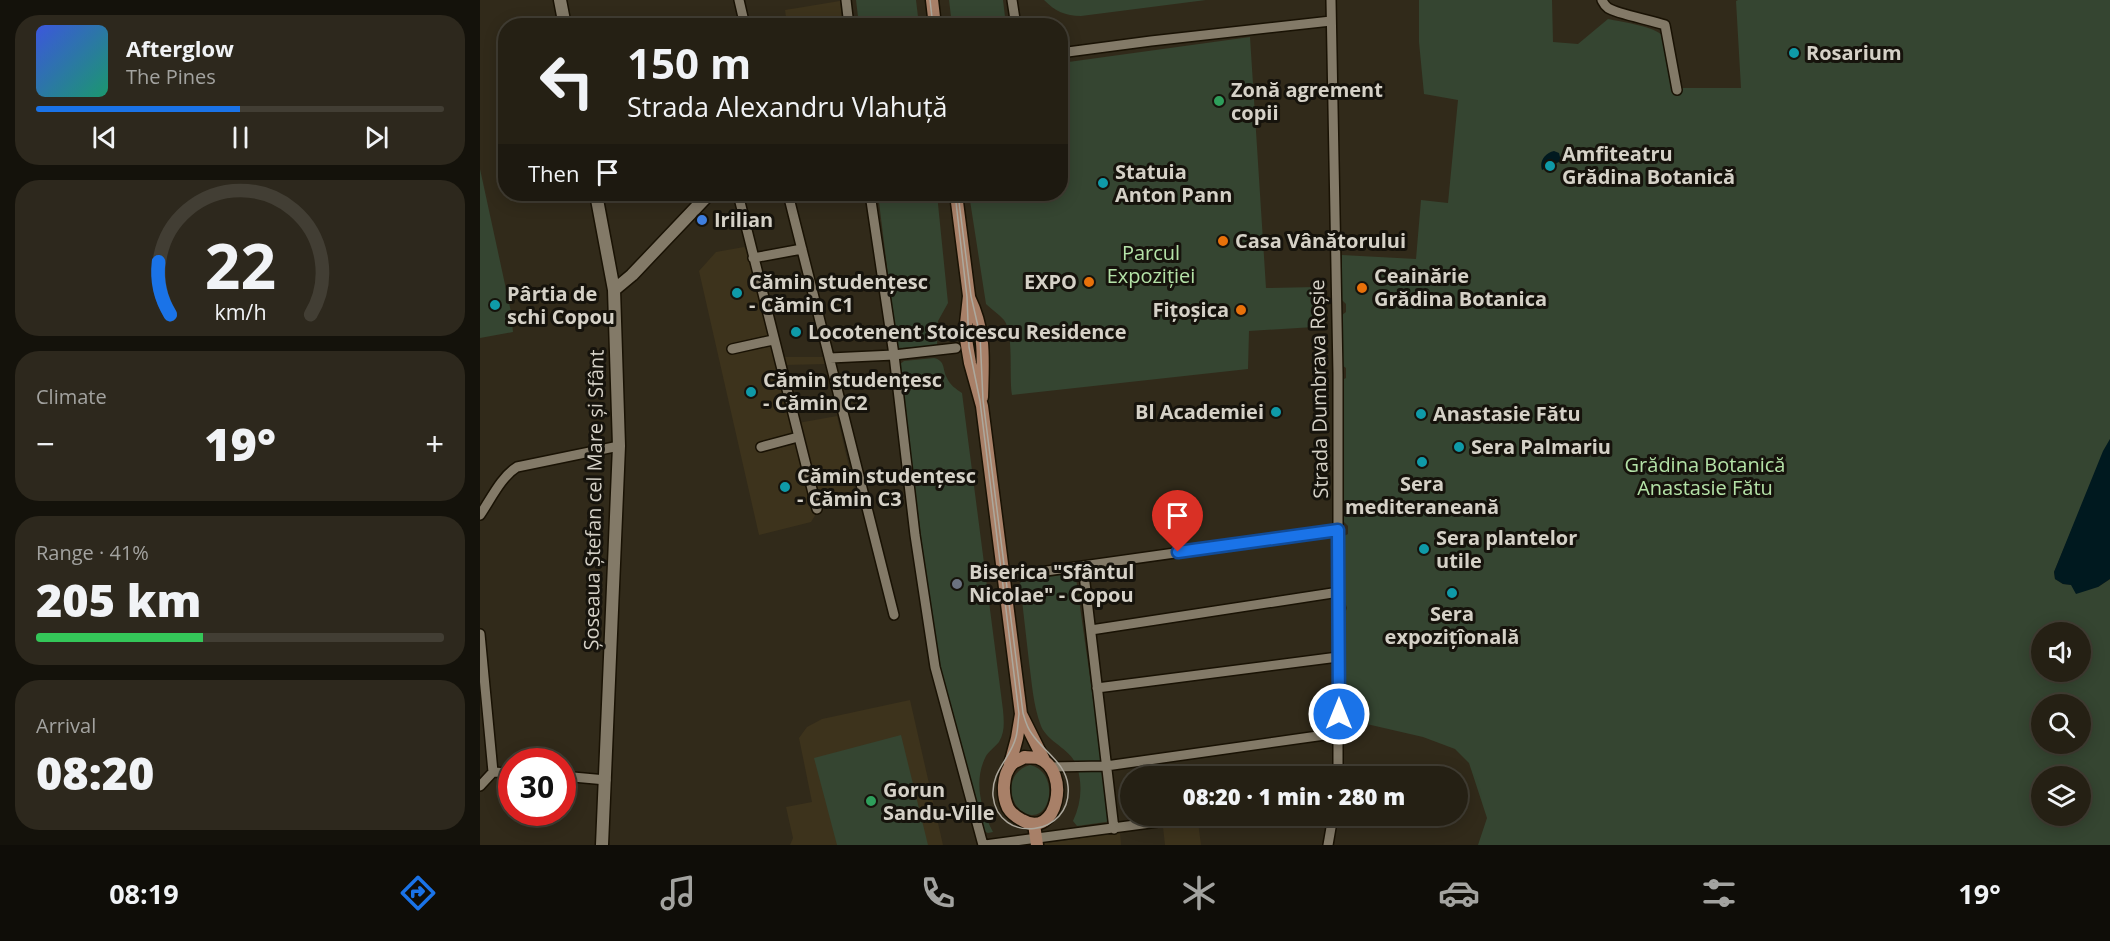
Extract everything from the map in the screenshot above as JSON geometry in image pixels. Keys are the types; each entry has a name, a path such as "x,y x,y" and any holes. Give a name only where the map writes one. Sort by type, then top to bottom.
{"main road":[{"path":"932,0 934,18"},
{"path":"957,201 969,296 965,333 970,363 982,405 1021,714 1004,784 1004,793 1008,808 1020,820 1034,824 1046,819 1056,802 1057,784 1021,714"},
{"path":"1009,769 1013,763 1024,758 1038,758 1047,765"},
{"path":"1034,824 1036,842"}],"street":[{"path":"561,0 564,18"},
{"path":"739,0 743,18"},
{"path":"846,0 848,18"},
{"path":"1012,0 1015,18"},
{"name":"Strada Dumbrava Roșie","path":"1331,0 1338,374 1338,766"},
{"path":"1602,0 1606,7 1612,10 1665,25 1677,90"},
{"path":"1068,52 1331,21"},
{"name":"Șoseaua Ștefan cel Mare și Sfânt","path":"597,201 614,290 619,446 602,845"},
{"path":"614,290 632,275 702,201"},
{"path":"740,201 817,509"},
{"path":"790,201 894,615"},
{"path":"871,201 894,355 915,535 935,667 984,845 1036,842 1135,826"},
{"path":"753,258 802,249"},
{"path":"732,349 773,340"},
{"path":"830,358 894,355 956,348"},
{"path":"761,447 798,437"},
{"path":"480,515 506,474 517,467 619,446"},
{"path":"1004,577 1338,530"},
{"path":"1083,566 1114,829"},
{"path":"1090,630 1339,592"},
{"path":"480,634 493,772 480,786"},
{"path":"1097,688 1338,657"},
{"path":"1047,765 1106,766 1339,733"},
{"path":"493,772 498,772"},
{"path":"576,777 606,780"},
{"path":"1328,845 1331,826"}],"shaded area":[{"path":"840,1 842,18 786,18 785,10"},
{"path":"744,247 759,262 781,357 823,357 826,364 785,365 798,423 837,416 857,501 819,509 811,522 759,535 699,271 716,252"},
{"path":"910,700 943,845 790,845 793,838 786,807 812,802 799,738 807,727 822,719"},
{"path":"1199,826 1201,845 1165,845 1163,827"},
{"path":"1120,832 1121,845 1024,845 1055,842"}],"green space":[{"path":"856,0 916,0 918,18 858,18"},
{"path":"949,0 1003,0 1005,18 951,18"},
{"path":"1044,0 1206,0 1081,16 1061,12"},
{"name":"Grădina Botanică Anastasie Fătu","path":"1419,0 1552,0 1553,42 1578,44 1608,19 1637,25 1663,36 1669,53 1674,88 1741,88 1736,1 1738,0 2110,0 2110,439 2054,572 2055,579 2063,584 2098,587 2110,579 2110,845 1478,845 1487,818 1469,763 1455,749 1423,737 1345,719 1345,613 1347,608 1344,536 1348,534 1348,526 1344,522 1344,379 1346,368 1343,366 1342,315 1346,312 1346,304 1342,300 1342,255 1416,259 1421,200 1448,203 1458,100 1424,94 1419,42"},
{"name":"Parcul Expoziției","path":"1250,37 1266,288 1317,287 1319,320 1314,327 1249,331 1248,369 1012,395 1009,335 1004,320 986,304 970,201 1068,201 1068,62"},
{"path":"480,169 511,312 513,332 480,338"},
{"path":"879,201 938,201 948,303 938,321 937,346 897,348"},
{"path":"934,358 942,363 950,383 962,393 1003,710 1002,734 999,742 986,756 980,775 982,804 993,832 988,833 981,830 937,661 899,365 904,361"},
{"path":"1075,571 1110,820 1077,826 1073,821 1080,795 1079,774 1070,755 1044,732 1038,718 1034,702 1020,583 1023,580"},
{"name":"Gorun Sandu-Ville","path":"901,735 928,845 837,845 814,758"},
{"path":"1030,765 1040,770 1046,777 1049,787 1046,805 1041,812 1034,815 1019,809 1014,801 1011,788 1017,773"}],"water":[{"path":"1554,151 1559,153 1561,161 1542,170 1541,164 1544,158"},
{"path":"2110,439 2110,579 2098,587 2076,594 2071,585 2063,584 2055,579 2054,572"}],"tram line":[{"path":"930,0 932,18"},
{"path":"956,201 967,297 969,347 980,401 1019,714 1016,737 995,779 993,796 998,812 1008,822 1020,828 1034,828 1048,824 1059,816 1066,803 1068,786 1059,764 1030,732 1023,713 983,400 980,335 971,296 959,201"}],"place":[{"name":"Rosarium","path":"1794,53"},
{"name":"Zonă agrement copii","path":"1219,101"},
{"name":"Amfiteatru Grădina Botanică","path":"1550,166"},
{"name":"Statuia Anton Pann","path":"1103,183"},
{"name":"Irilian","path":"702,220"},
{"name":"Casa Vânătorului","path":"1223,241"},
{"name":"EXPO","path":"1089,282"},
{"name":"Ceainărie Grădina Botanica","path":"1362,288"},
{"name":"Cămin studențesc - Cămin C1","path":"737,293"},
{"name":"Pârtia de schi Copou","path":"495,305"},
{"name":"Fițoșica","path":"1241,310"},
{"name":"Locotenent Stoicescu Residence","path":"796,332"},
{"name":"Cămin studențesc - Cămin C2","path":"751,392"},
{"name":"Bl Academiei","path":"1276,412"},
{"name":"Anastasie Fătu","path":"1421,414"},
{"name":"Sera Palmariu","path":"1459,447"},
{"name":"Sera mediteraneană","path":"1422,462"},
{"name":"Cămin studențesc - Cămin C3","path":"785,487"},
{"name":"Sera plantelor utile","path":"1424,549"},
{"name":"Biserica \"Sfântul Nicolae\" - Copou","path":"957,584"},
{"name":"Sera expozițîonală","path":"1452,593"},
{"name":"Gorun Sandu-Ville","path":"871,801"}],"route":[{"path":"1178,552 1338,530 1339,714"}]}
